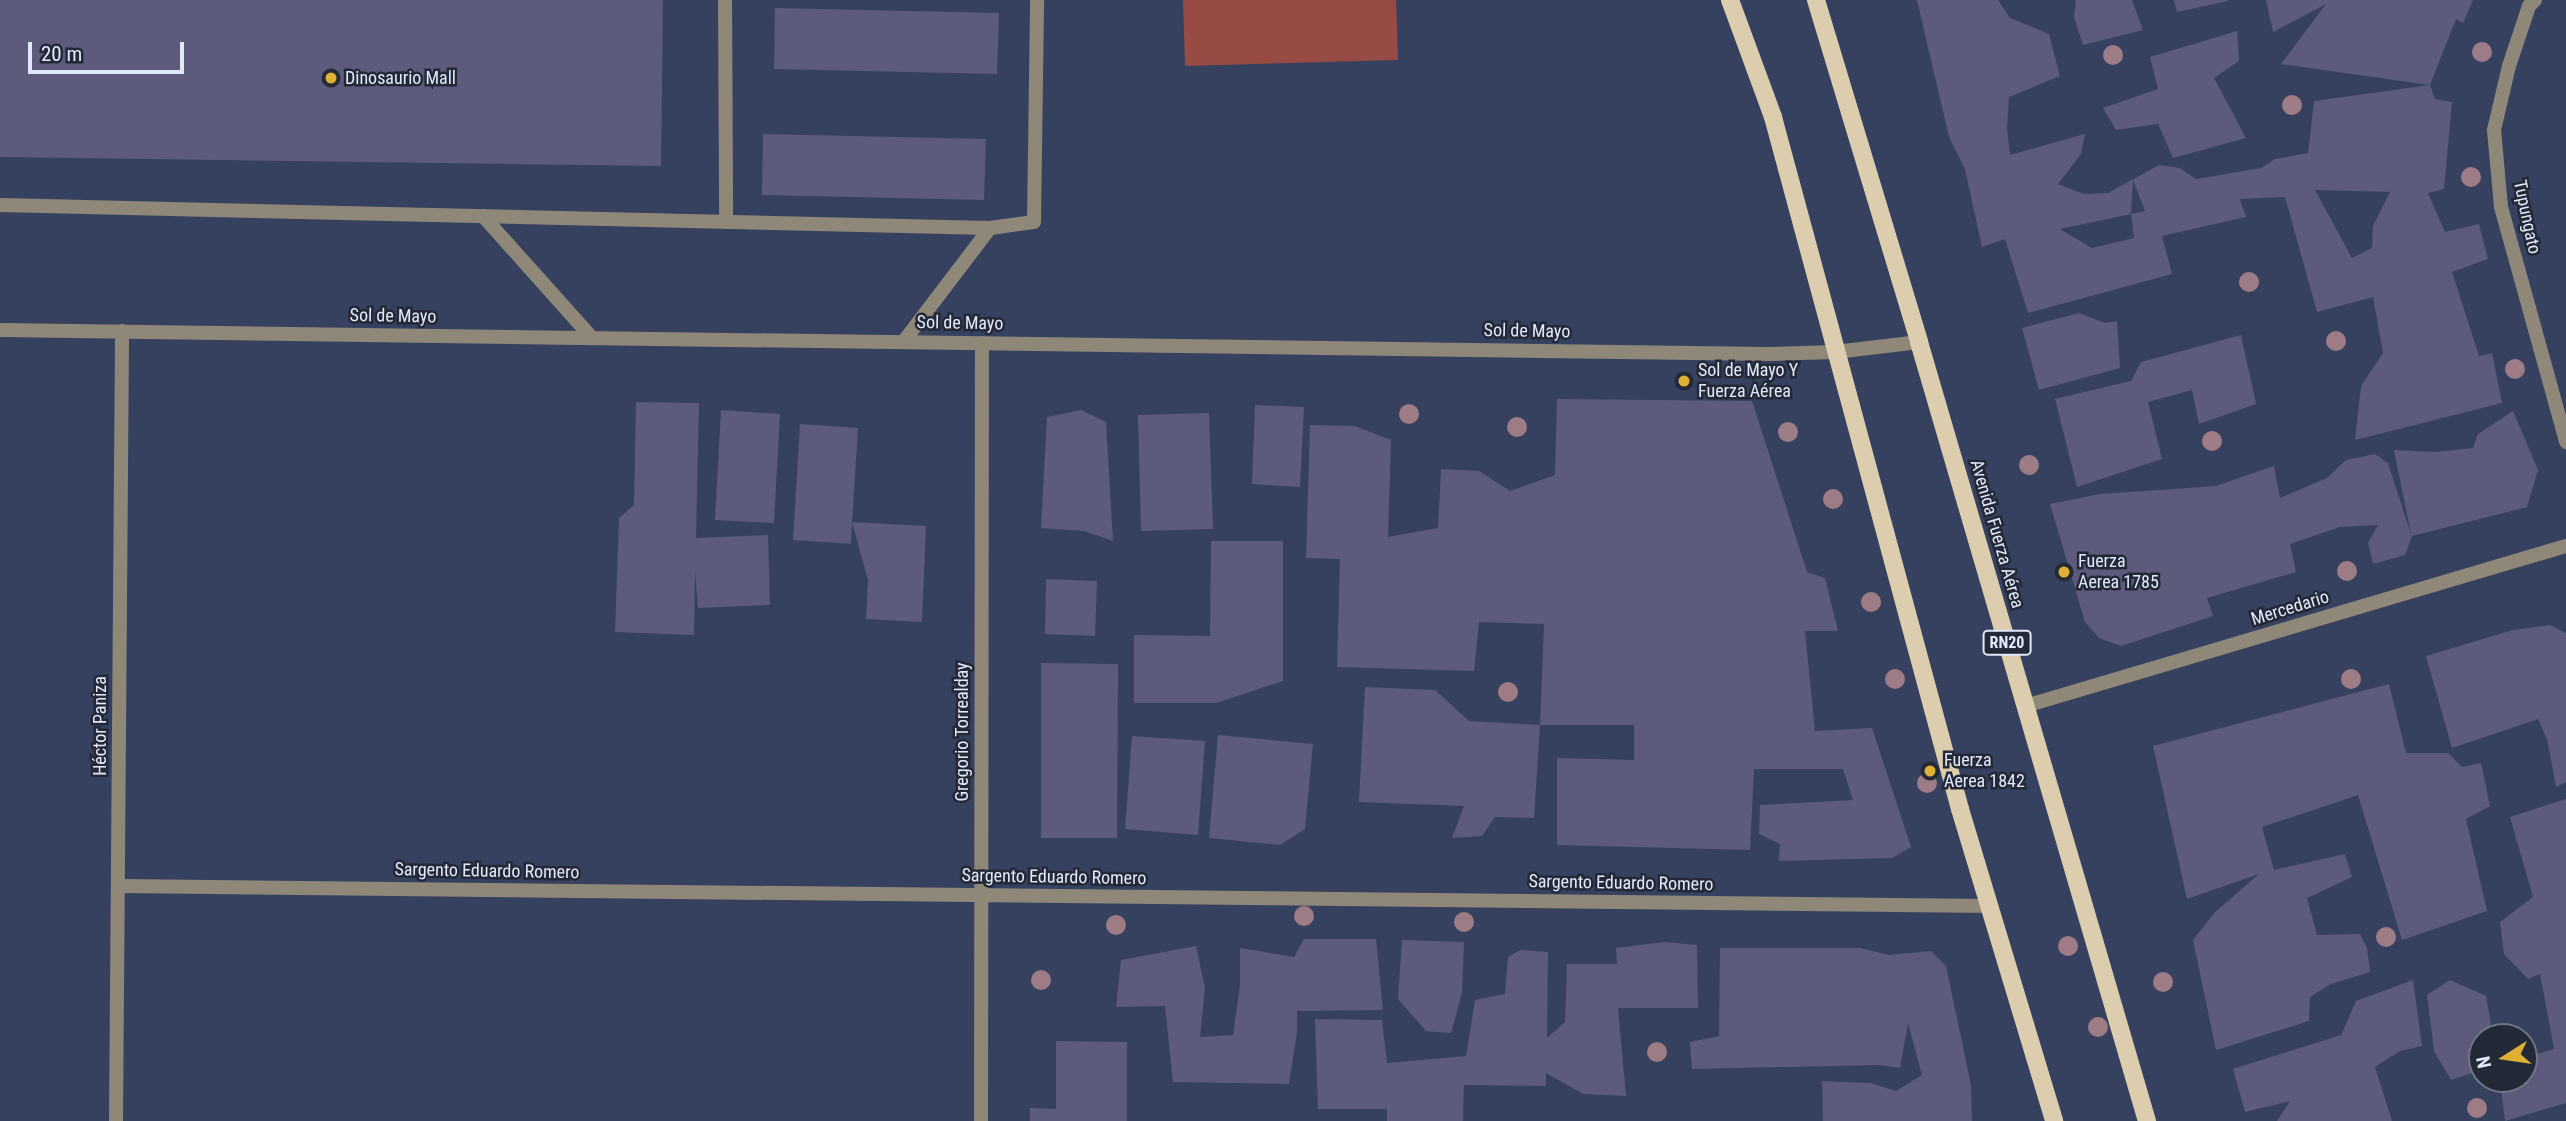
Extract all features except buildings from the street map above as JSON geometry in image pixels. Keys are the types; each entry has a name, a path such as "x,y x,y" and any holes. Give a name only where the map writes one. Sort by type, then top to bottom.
{"main road":[{"path":"1730,0 1773,117 1835,352 1990,906 2054,1121"},
{"name":"Avenida Fuerza Aérea","path":"1815,0 1919,342 2147,1121"}],"street":[{"path":"725,0 726,222"},
{"path":"0,205 990,228 1034,222 1037,0"},
{"name":"Tupungato","path":"2535,0 2529,6 2509,66 2494,130 2501,207 2566,442"},
{"path":"484,216 592,338"},
{"path":"904,341 990,228"},
{"name":"Sol de Mayo","path":"0,330 1835,352 1919,342"},
{"name":"Héctor Paniza","path":"116,1121 122,331"},
{"name":"Gregorio Torrealday","path":"981,1121 982,342"},
{"name":"Mercedario","path":"2025,706 2566,546"},
{"name":"Sargento Eduardo Romero","path":"118,886 1990,906"}],"shaded area":[{"path":"1183,0 1396,0 1398,60 1185,66"}],"place":[{"name":"Dinosaurio Mall","path":"331,78"},
{"name":"Sol de Mayo Y Fuerza Aérea","path":"1684,381"},
{"name":"Fuerza Aerea 1785","path":"2064,572"},
{"name":"Fuerza Aerea 1842","path":"1930,771"}]}
